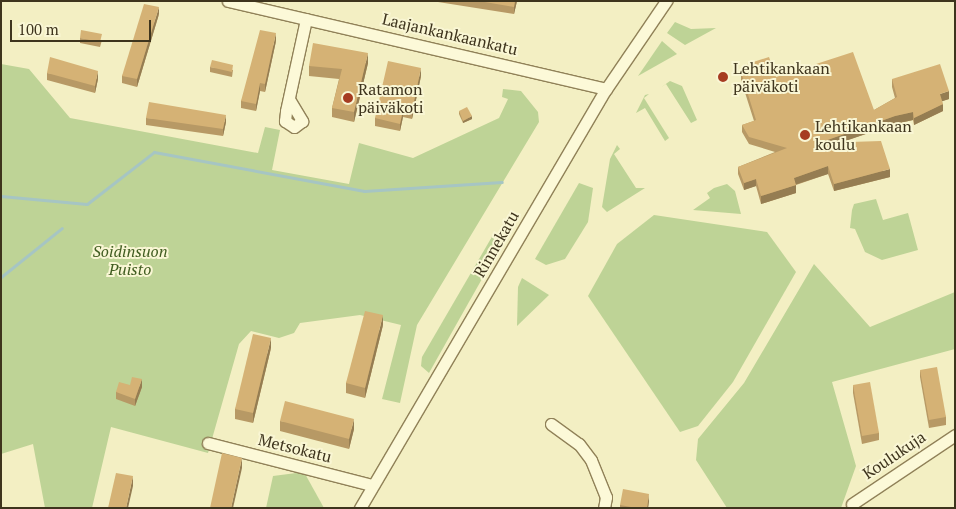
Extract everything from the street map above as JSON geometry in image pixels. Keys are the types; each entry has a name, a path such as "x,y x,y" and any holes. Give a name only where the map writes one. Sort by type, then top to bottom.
{"street":[{"name":"Laajankankaankatu","path":"228,1 606,89"},
{"name":"Rinnekatu","path":"360,508 606,89 666,1"},
{"path":"289,99 306,19"},
{"path":"551,424 580,444 590,460 606,497 604,508"},
{"name":"Koulukuja","path":"852,504 955,435"},
{"name":"Metsokatu","path":"208,443 372,486"}],"green space":[{"path":"675,22 691,29 716,28 685,45 667,33"},
{"path":"662,41 677,54 638,76"},
{"name":"Soidinsuon Puisto","path":"1,64 29,69 70,118 258,153 265,127 280,130 272,170 349,184 359,143 413,158 499,118 508,99 502,97 503,89 521,91 538,112 539,122 417,325 400,403 382,399 401,325 360,315 300,323 294,333 279,338 251,331 239,344 208,453 111,427 92,508 45,508 33,444 1,454"},
{"path":"670,81 682,86 697,120 691,123 666,84 660,88"},
{"path":"649,94 644,98 669,138 665,141 645,108 636,113 645,95"},
{"path":"617,145 620,149 614,154 636,188 645,188 607,212 602,207 610,159"},
{"path":"579,183 593,188 588,222 565,259 546,265 535,259"},
{"path":"727,184 735,191 741,214 693,210 710,198 707,193 714,188"},
{"path":"876,199 883,220 908,213 918,250 882,260 865,252 855,229 850,228 852,210 854,204"},
{"path":"654,215 767,232 796,272 733,382 698,426 680,432 588,296 617,244"},
{"path":"493,235 505,238 429,373 421,366 422,357"},
{"path":"814,264 870,327 955,292 955,349 832,382 856,466 841,508 727,508 696,460 698,439 744,383"},
{"path":"522,278 549,295 517,326 518,287"},
{"path":"304,472 324,508 266,508 273,476"}],"building":[{"path":"479,1 515,1 514,7"},
{"path":"144,4 159,7 137,79 122,76"},
{"path":"81,30 102,34 100,42 80,38"},
{"path":"260,30 276,33 265,84 260,83 256,104 241,101"},
{"name":"Ratamon päiväkoti","path":"313,43 368,53 354,112 332,108 342,69 309,66"},
{"path":"853,52 874,110 897,97 892,79 940,64 949,91 940,94 943,104 914,118 913,112 895,116 819,143 881,141 890,169 834,184 828,166 794,178 796,185 761,196 756,179 744,183 738,167 787,148 749,137 742,125 756,120 741,72 744,65 769,57 776,77"},
{"path":"50,57 98,71 95,86 47,73"},
{"path":"212,60 233,65 232,72 210,67"},
{"path":"388,61 421,68 412,111 403,110 400,124 375,118"},
{"path":"149,102 226,115 223,129 146,118"},
{"path":"467,107 472,116 463,121 459,111"},
{"path":"365,311 383,315 365,388 346,383"},
{"path":"253,334 271,338 253,413 235,409"},
{"path":"937,367 946,417 929,420 920,370"},
{"path":"132,377 142,379 135,399 116,392 119,382 130,385"},
{"path":"870,382 879,433 862,436 853,385"},
{"path":"285,401 354,419 349,439 280,421"},
{"path":"222,453 242,458 231,508 210,508"},
{"path":"116,473 133,476 126,508 108,508"},
{"path":"623,489 649,494 647,508 620,505"}],"waterway":[{"path":"1,196 87,204 154,152 364,191 502,182"},
{"path":"1,277 62,228"}],"place":[{"name":"Lehtikankaan päiväkoti","path":"723,77"},
{"name":"Ratamon päiväkoti","path":"348,98"},
{"name":"Lehtikankaan koulu","path":"805,135"}]}
